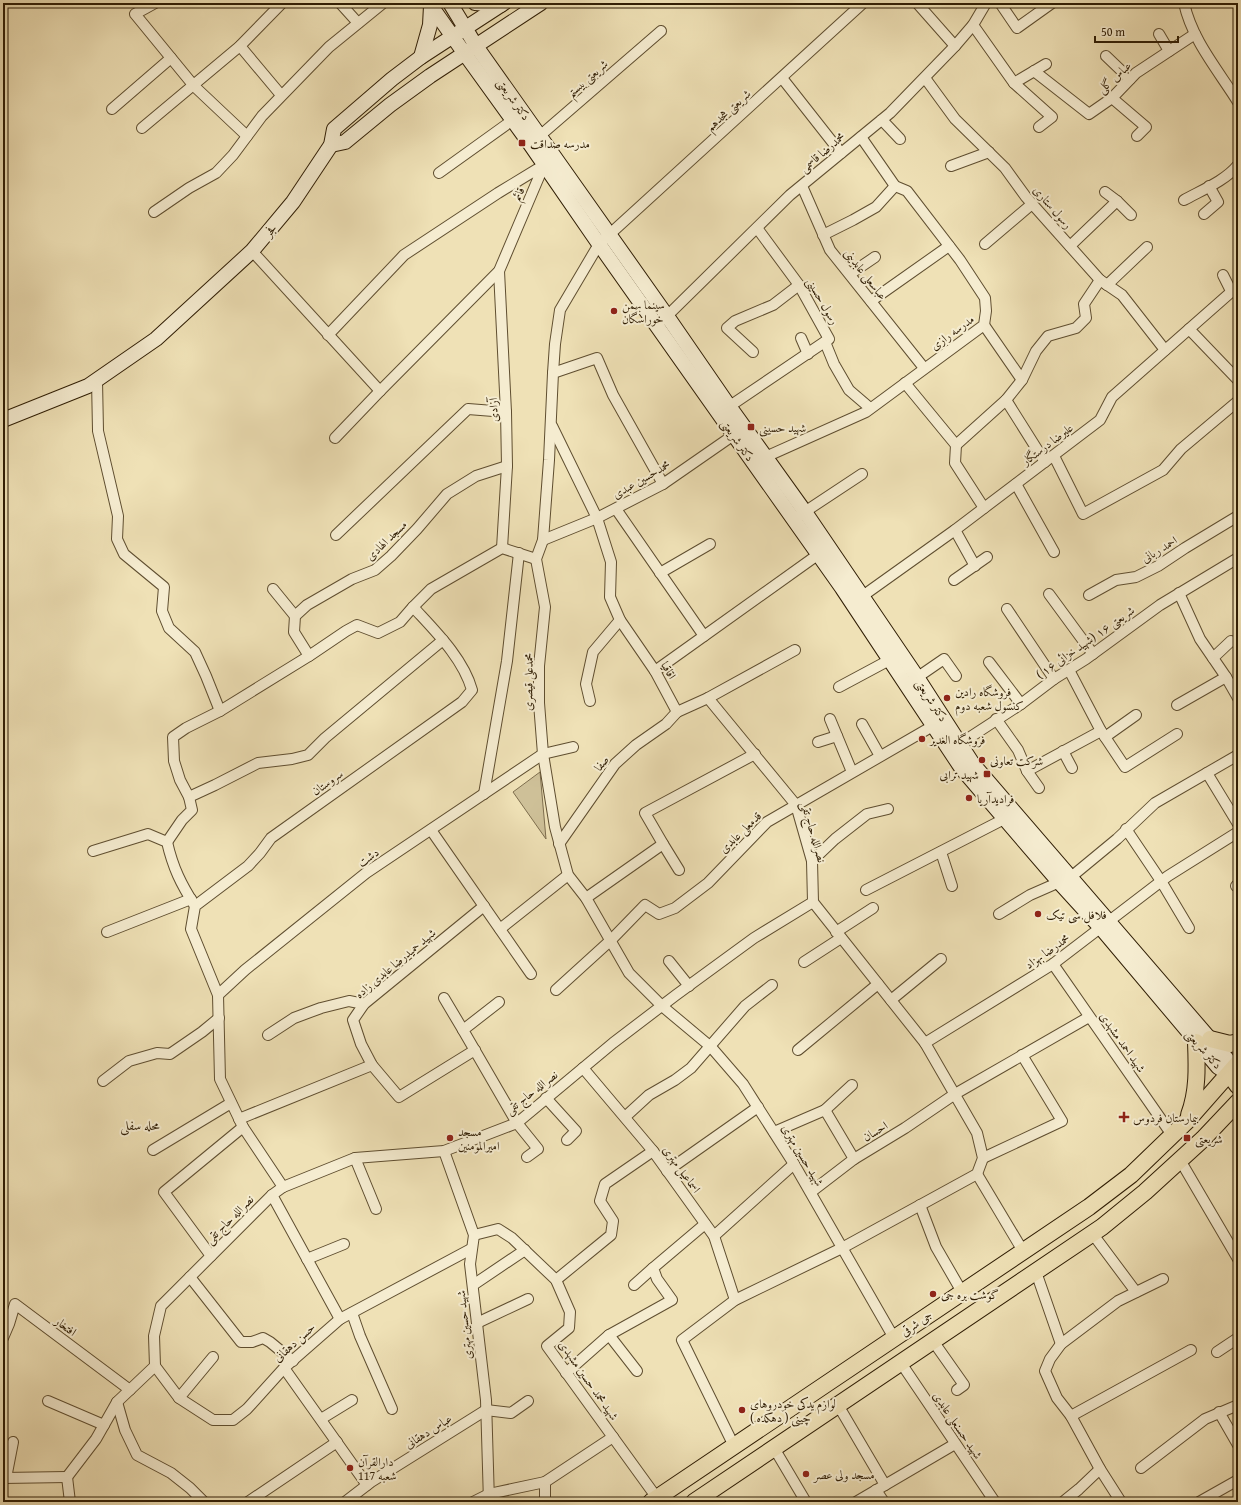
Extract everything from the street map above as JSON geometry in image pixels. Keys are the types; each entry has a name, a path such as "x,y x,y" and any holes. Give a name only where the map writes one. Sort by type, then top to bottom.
{"main road":[{"name":"دکتر شریعتی","path":"450,3 464,28 470,50 550,161 604,240 824,551 955,747 962,769 1010,816 1203,1040 1227,1059 1235,1074"},
{"path":"475,3 503,4"},
{"path":"331,145 346,142 407,93 541,3"},
{"name":"فجر","path":"3,420 88,386 156,339 252,251 293,202 331,145 334,128 421,57 503,4"},
{"name":"دکتر شریعتی","path":"430,5 452,36 486,60 518,117"},
{"path":"421,57 430,25 430,5"},
{"path":"486,60 486,48 490,38"},
{"path":"1187,1121 1194,1101 1203,1040 1230,1044 1238,1042"},
{"name":"جی شرقی","path":"654,1500 1089,1207 1131,1175 1235,1074"},
{"name":"جی شرقی","path":"694,1502 1092,1234 1145,1192 1237,1106"}],"street":[{"path":"155,3 135,14 194,86 247,136"},
{"path":"142,128 240,46 282,3"},
{"path":"340,3 358,23"},
{"path":"154,212 189,188 216,173 233,155 262,116 329,47 383,3"},
{"name":"شریعتی هجدهم","path":"553,373 555,344 560,310 604,240 863,3"},
{"path":"917,3 955,46"},
{"name":"محمدرضا قاسمی","path":"662,320 802,186 882,120 925,78 973,25 986,3"},
{"path":"1000,3 1017,28 1052,3"},
{"path":"1184,3 1186,14 1195,34 1238,102"},
{"path":"973,25 1014,83 1052,117 1038,127"},
{"name":"شریعتی بیستم","path":"535,140 661,31"},
{"path":"1159,34 1169,51"},
{"name":"عباس گلی","path":"1034,71 1088,114 1112,98 1136,73 1195,34"},
{"path":"240,46 282,95"},
{"path":"1106,56 1130,79"},
{"path":"112,109 171,58"},
{"path":"1014,83 1046,64"},
{"path":"782,78 842,154"},
{"name":"رسول ستاری","path":"925,78 955,119 1006,168 1032,204 1104,282 1122,295 1165,350"},
{"path":"1112,98 1146,127 1136,136"},
{"path":"439,173 518,117"},
{"path":"882,120 900,139"},
{"name":"مدرسه رازی","path":"759,459 866,412 984,325 986,311 985,298 960,260 907,191 895,186 861,137"},
{"path":"951,166 989,152"},
{"name":"قائم","path":"335,438 499,271 550,161"},
{"name":"قائم","path":"328,335 404,255 498,192 550,161"},
{"path":"1184,200 1210,186 1235,169 1238,165"},
{"name":"عباسعلی عابدینی","path":"802,186 830,250 924,368"},
{"path":"823,235 853,220 876,206 895,186"},
{"path":"1204,214 1218,202 1210,186"},
{"path":"1105,192 1117,201 1131,215"},
{"path":"1070,246 1117,201"},
{"path":"985,244 1032,204"},
{"name":"رسول حسینی","path":"724,410 829,339 799,285 757,228"},
{"path":"871,301 949,246"},
{"path":"956,445 1006,400 1022,380 1036,351 1048,336 1076,328 1086,318 1084,304 1104,282 1147,247"},
{"path":"252,251 380,391"},
{"path":"850,274 876,257"},
{"name":"آزادی","path":"499,271 506,412 507,466 502,548"},
{"path":"1223,275 1235,288"},
{"path":"753,352 727,328 735,321 773,305 799,285"},
{"name":"علیرضا درستگار","path":"857,600 955,530 1100,420 1112,397 1235,288"},
{"path":"984,325 1022,380"},
{"path":"1189,329 1238,380"},
{"path":"801,338 808,354"},
{"path":"825,342 834,364 849,390 870,408"},
{"path":"283,1187 241,1123 220,1079 218,995 191,929 193,902 181,884 171,860 167,842 182,820 192,810 189,797 180,780 174,761 173,737 186,728 220,711 357,625 378,632 400,622 431,589 502,548 536,559 543,540 553,373 597,358 613,395 662,484"},
{"path":"97,380 98,431 118,516 117,540 124,554 164,587 162,611 169,628 195,652 220,711"},
{"path":"905,383 956,445 955,463 984,508"},
{"path":"1006,400 1045,462"},
{"path":"1054,456 1083,514 1164,470 1181,449 1238,401"},
{"path":"336,535 468,409 506,412"},
{"path":"551,424 597,518"},
{"name":"محمدحسین عبدی","path":"543,540 597,518 662,484 739,431"},
{"name":"مسجد الهادی","path":"294,616 307,605 352,579 375,570 397,551 447,494 476,476 507,466"},
{"path":"800,516 862,474"},
{"path":"1016,484 1054,552"},
{"path":"616,508 704,636"},
{"name":"احمد ربانی","path":"1089,594 1116,580 1136,577 1158,566 1238,516"},
{"name":"اقاقیا","path":"597,518 611,562 610,597 620,620 655,671 677,712"},
{"path":"955,530 975,566"},
{"path":"660,573 710,544"},
{"path":"655,671 824,551"},
{"path":"484,794 507,661 519,553"},
{"path":"954,580 987,557"},
{"name":"شریعتی ۱۶ (شهید خزائی ۱۶ )","path":"955,747 1021,704 1054,679 1093,654 1160,605 1238,558"},
{"name":"محمدعلی قیصری","path":"536,559 546,607 539,666 539,703 543,754 559,844 568,875 586,898 629,973 662,1006"},
{"path":"273,590 294,616 294,632 309,656"},
{"path":"1179,593 1200,639 1226,677 1238,698"},
{"path":"1049,594 1093,654"},
{"name":"سروستان","path":"193,902 248,866 271,838 462,702 472,690 468,676 443,640 413,607"},
{"path":"1007,608 1054,679"},
{"path":"590,701 586,684 593,652 620,620"},
{"path":"189,797 258,763 292,760 308,755 325,738 443,640"},
{"path":"1212,658 1231,641"},
{"path":"677,712 708,698 795,650"},
{"path":"839,687 896,657"},
{"path":"912,681 944,659 956,676"},
{"path":"989,662 1021,704"},
{"path":"1069,670 1103,734 1125,767 1177,734"},
{"path":"1177,706 1226,677"},
{"name":"نصرالله حاج تقی","path":"155,1366 154,1336 160,1306 272,1195 283,1187 355,1158 444,1152 517,1123 613,1043 662,1006 754,938 813,902 812,861 796,805 708,698"},
{"name":"صفا","path":"559,844 615,764 636,745 654,734 666,724 677,712"},
{"path":"1027,770 1063,751 1103,734 1136,715"},
{"path":"830,719 852,772"},
{"path":"996,720 1018,750 1027,770 1039,788"},
{"name":"قدمعلی عابدی","path":"611,940 645,905 658,914 675,908 708,883 767,822 939,722"},
{"path":"862,724 880,756"},
{"path":"818,742 837,736"},
{"path":"543,754 573,747"},
{"path":"1063,751 1072,768"},
{"name":"دشت","path":"218,995 245,970 366,873 543,754"},
{"path":"679,870 645,813 755,754"},
{"path":"1000,914 1030,895 1065,880 1117,839 1155,803 1238,755"},
{"path":"1207,773 1238,824"},
{"path":"812,861 835,839 867,814 888,808"},
{"path":"866,890 1010,816"},
{"path":"1126,829 1161,881 1189,928"},
{"path":"431,830 531,974"},
{"name":"محمدرضا بهزاد","path":"925,1043 1052,964 1161,881 1238,832"},
{"path":"93,851 148,834 167,842"},
{"path":"586,898 663,844"},
{"path":"941,852 952,886"},
{"path":"500,929 568,875"},
{"path":"107,932 193,902"},
{"path":"813,902 925,1043 977,1133 984,1158"},
{"name":"شهید حمیدرضا عابدی زاده","path":"475,1050 399,1097 372,1065 361,1044 353,1020 364,1004 484,906"},
{"path":"804,962 873,908"},
{"path":"556,990 611,940"},
{"path":"890,1000 940,959"},
{"path":"669,961 689,986"},
{"name":"شهید احمد مشهدی","path":"1052,964 1172,1135"},
{"path":"798,1050 878,984"},
{"path":"625,1117 649,1095 675,1080 691,1068 745,1006 772,985"},
{"path":"444,998 517,1123 538,1148 527,1157"},
{"path":"268,1035 294,1018 321,1008 349,1001 364,1004"},
{"path":"463,1030 499,1002"},
{"name":"شهید حسین مهتری","path":"662,1006 710,1047 743,1084 811,1192 894,1338"},
{"name":"احسان","path":"811,1192 854,1159 905,1128 955,1094 1089,1017"},
{"path":"104,1081 128,1062 157,1053 170,1054 202,1032 219,1018"},
{"path":"734,1446 682,1340 735,1300 842,1248 976,1174 984,1158 1062,1121 1022,1055"},
{"path":"211,1256 164,1192 241,1123 372,1065"},
{"name":"اسماعیل مهتری","path":"583,1068 653,1151 714,1236 735,1300"},
{"path":"774,1132 825,1110 852,1085"},
{"path":"546,1098 576,1131 567,1140"},
{"path":"153,1150 231,1103"},
{"path":"667,1171 758,1107"},
{"path":"825,1110 854,1159"},
{"path":"556,1280 611,1234 613,1220 600,1201 605,1184 653,1151"},
{"path":"444,1152 474,1235"},
{"path":"355,1158 376,1209"},
{"path":"1180,1160 1237,1255"},
{"path":"714,1236 794,1164"},
{"path":"976,1174 1023,1251"},
{"path":"272,1195 340,1319"},
{"path":"920,1205 936,1247 962,1292"},
{"path":"634,1285 705,1224"},
{"name":"شهید محمد حسین مشهدی","path":"474,1235 498,1229 512,1238 556,1280 570,1312 569,1328 547,1346 613,1437 654,1500"},
{"path":"1092,1234 1136,1292"},
{"name":"شهید حسین مهتری","path":"474,1235 470,1264 486,1410 489,1498"},
{"path":"307,1259 344,1244"},
{"name":"حسن دهقانی","path":"155,1366 179,1398 213,1420 233,1420 247,1409 284,1368 340,1319 471,1249"},
{"path":"473,1285 525,1250"},
{"path":"566,1373 609,1335 672,1300 656,1279 653,1268"},
{"path":"1036,1272 1061,1344"},
{"path":"190,1277 241,1342 252,1342 263,1338 293,1360"},
{"path":"1121,1502 1100,1469 1071,1416 1057,1398 1045,1371 1050,1359 1061,1344 1118,1301 1163,1279"},
{"path":"477,1323 528,1300"},
{"name":"افتخار","path":"3,1338 15,1304 130,1390"},
{"path":"352,1313 360,1336 392,1409"},
{"path":"609,1335 637,1371"},
{"path":"1217,1352 1238,1338"},
{"path":"933,1341 964,1385 957,1390"},
{"path":"1071,1416 1191,1350"},
{"path":"179,1398 213,1357"},
{"name":"شهید حسنعلی عابدی","path":"901,1363 992,1501"},
{"path":"70,1502 67,1477 96,1439 117,1402 155,1366"},
{"path":"284,1368 367,1485"},
{"path":"321,1419 352,1400"},
{"path":"48,1401 104,1425"},
{"path":"486,1410 511,1413 528,1401"},
{"path":"117,1402 125,1430 137,1455 171,1473 190,1488 204,1502"},
{"path":"838,1405 881,1487 884,1502"},
{"path":"1141,1468 1205,1419 1238,1405"},
{"name":"عباس دهقانی","path":"345,1502 367,1485 486,1410"},
{"path":"1219,1412 1238,1445"},
{"path":"473,1502 545,1482 613,1437"},
{"path":"13,1442 5,1478 67,1477"},
{"path":"248,1502 337,1442"},
{"path":"856,1502 955,1444"},
{"path":"774,1448 806,1502"},
{"path":"1063,1502 1100,1469"},
{"path":"1199,1502 1215,1498 1238,1480"},
{"path":"545,1482 545,1502"}],"shaded area":[{"path":"540,772 546,839 513,792"}],"place":[{"name":"مدرسه صداقت","path":"522,143"},
{"name":"سینما بهمن خوراسگان","path":"614,311"},
{"name":"شهید حسینی","path":"751,427"},
{"name":"فروشگاه رادین کنسول شعبه دوم","path":"947,698"},
{"name":"فروشگاه الغدیر","path":"922,739"},
{"name":"شرکت تعاونی","path":"982,760"},
{"name":"شهید ترابی","path":"987,774"},
{"name":"فرادیدآریا","path":"969,798"},
{"name":"فلافل سی تیک","path":"1038,914"},
{"name":"بیمارستان فردوس","path":"1124,1117"},
{"name":"مسجد امیرالمومنین","path":"450,1138"},
{"name":"شریعتی","path":"1187,1138"},
{"name":"گوشت بره جی","path":"933,1294"},
{"name":"لوازم یدکی خودروهای چینی ( دهکده )","path":"742,1410"},
{"name":"دارالقرآن شعبه 117","path":"350,1468"},
{"name":"مسجد ولی عصر","path":"806,1474"}],"district":[{"name":"محله سفلی","path":"140,1125"}]}
